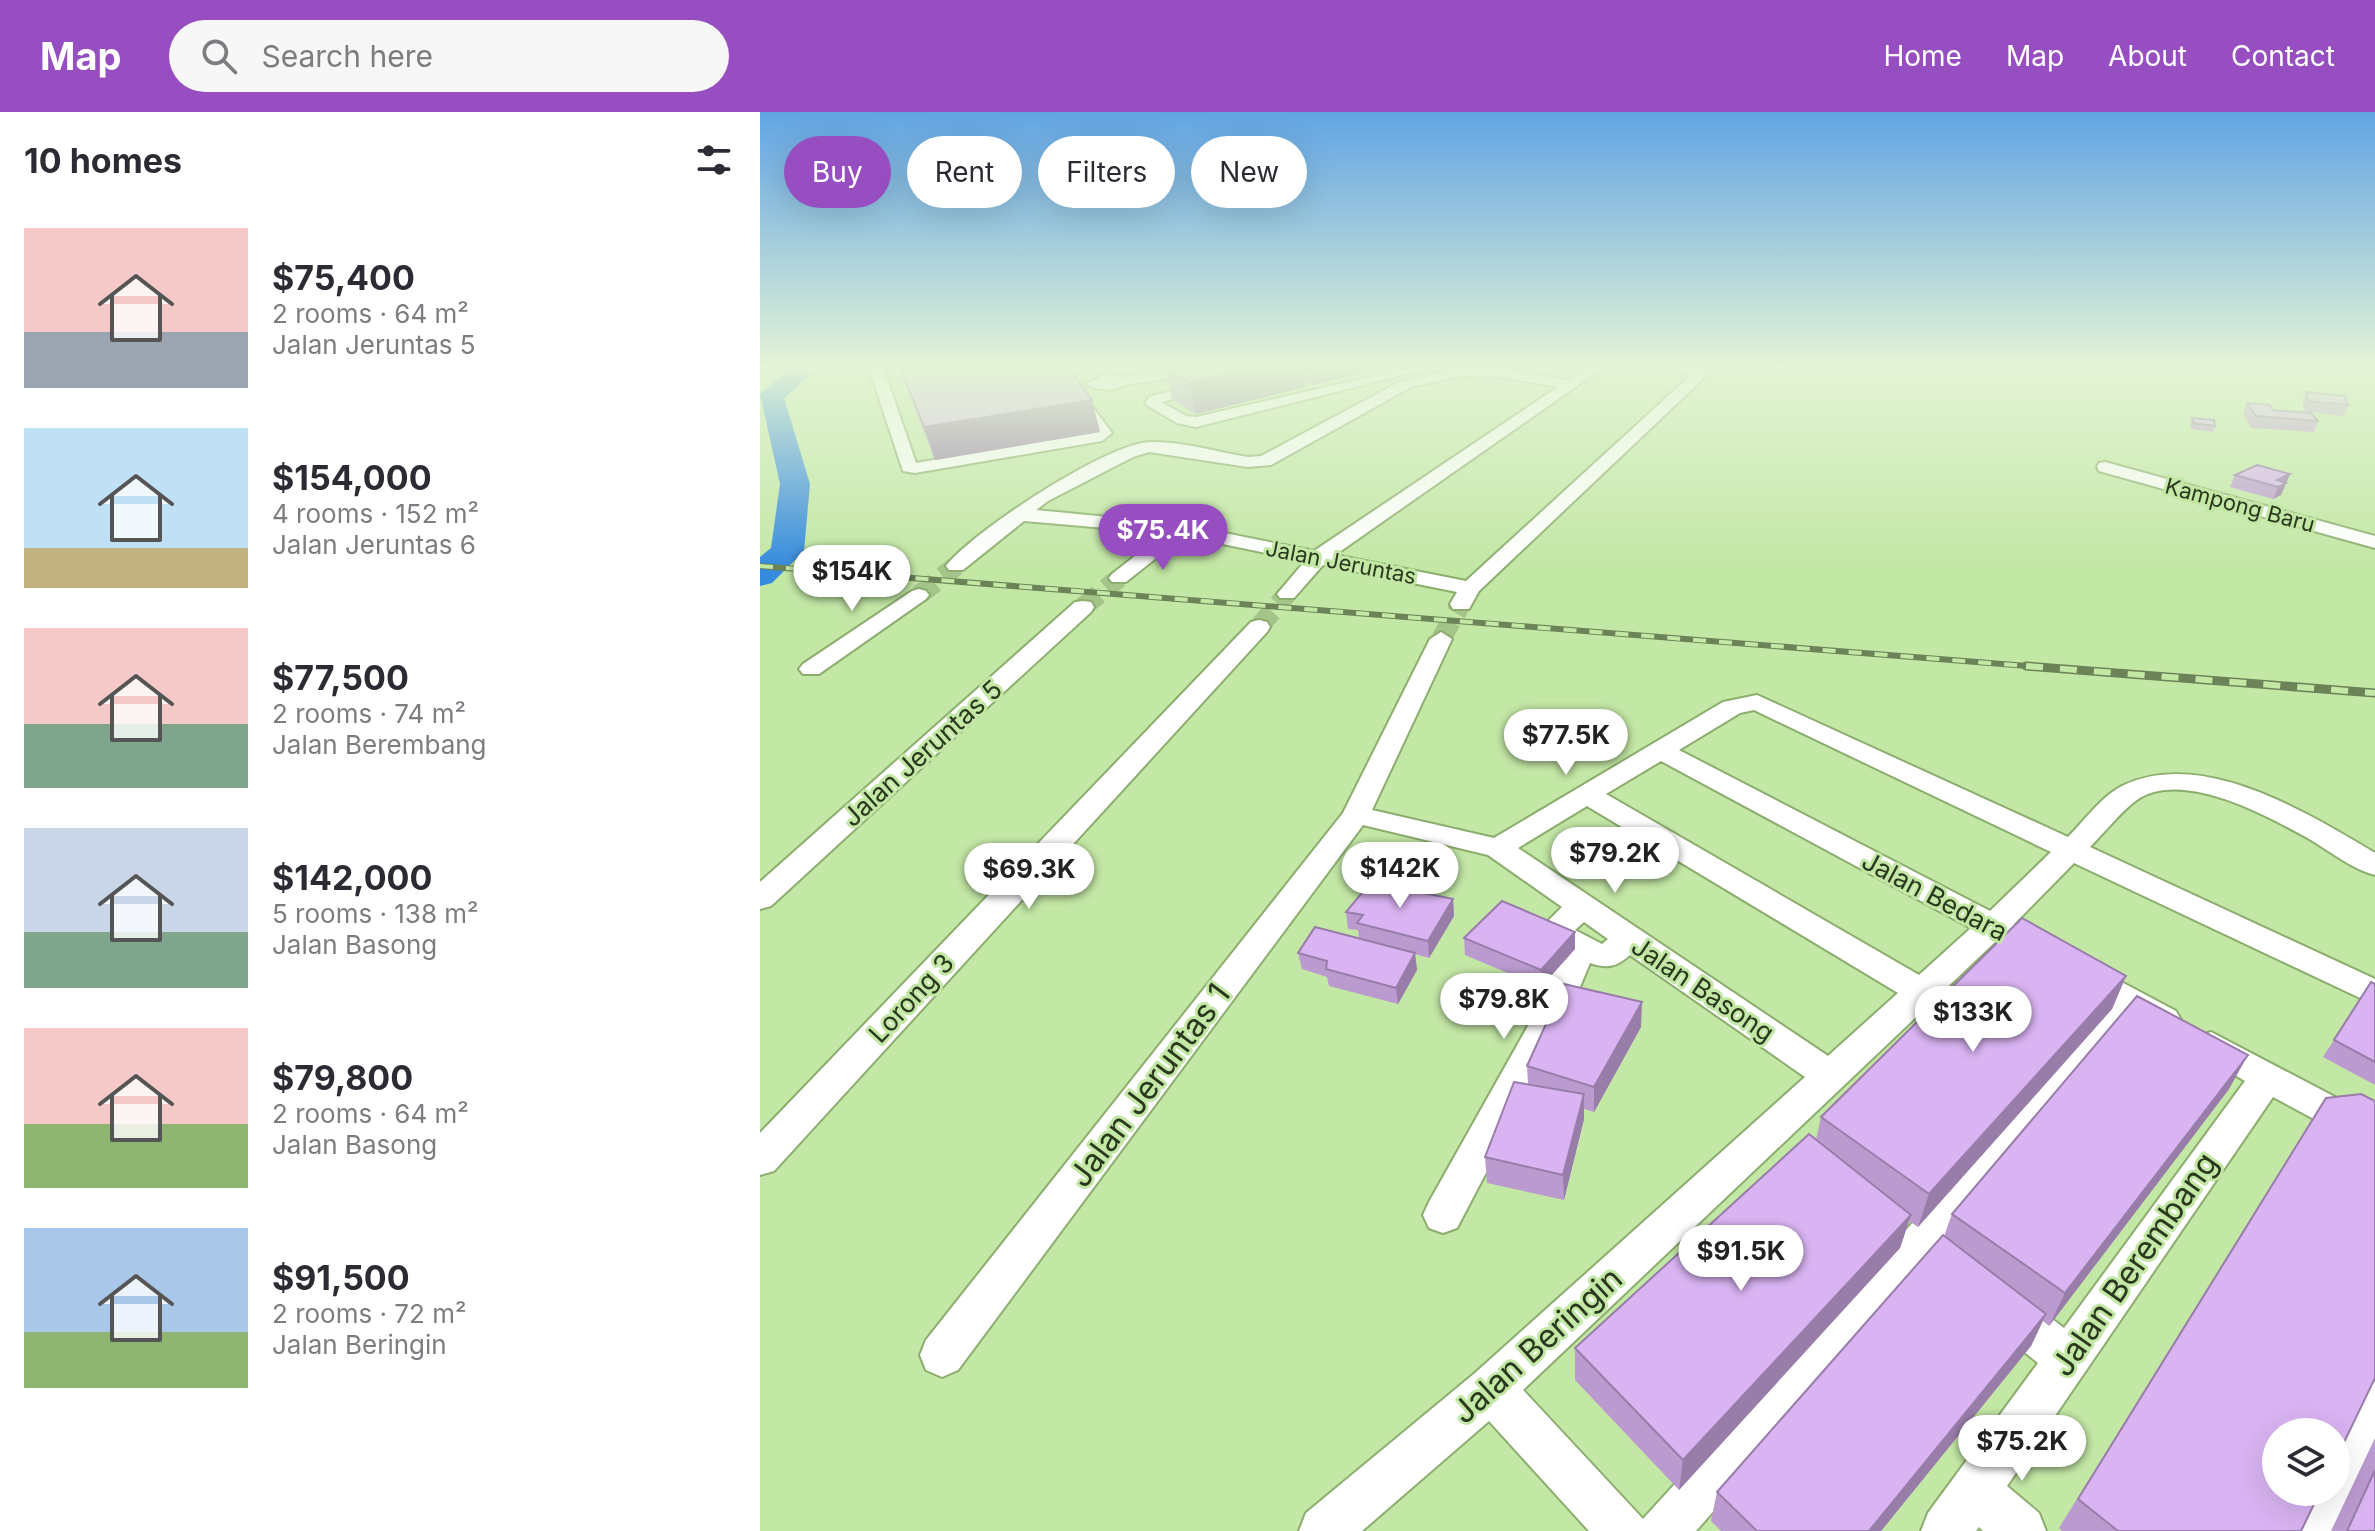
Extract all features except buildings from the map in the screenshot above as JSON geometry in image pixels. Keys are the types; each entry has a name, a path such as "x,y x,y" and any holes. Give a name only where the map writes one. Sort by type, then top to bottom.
{"street":[{"path":"898,433 909,467 915,468 1104,433"},
{"path":"956,566 1042,497 1127,453 1148,447 1248,462 1265,461 1316,433"},
{"path":"1287,594 1320,556 1497,433"},
{"name":"Jalan Jeruntas","path":"1022,515 1180,530 1320,556 1466,596 1638,433"},
{"name":"Kampong Baru","path":"2105,467 2375,542"},
{"path":"1119,578 1180,530"},
{"path":"811,669 919,595"},
{"name":"Jalan Jeruntas 5","path":"760,899 1083,607"},
{"name":"Lorong 3","path":"760,1159 1259,627"},
{"name":"Jalan Jeruntas 1","path":"942,1355 1356,815 1441,639"},
{"path":"1498,848 1732,707 1757,702 2375,993"},
{"name":"Jalan Bedara","path":"1661,751 2035,949"},
{"name":"Jalan Beringin","path":"1324,1531 1783,1141 1830,1076 1993,926 2129,793 2146,785 2177,782 2216,788 2272,809 2375,866"},
{"path":"1588,795 1922,992"},
{"name":"Jalan Basong","path":"1356,815 1498,848 1830,1076"},
{"path":"1582,906 1554,931 1580,948 1607,957 1629,938"},
{"path":"1443,1215 1550,1018 1580,948"},
{"path":"2063,964 2375,1136"},
{"path":"1663,1531 1920,1246 2132,1003"},
{"name":"Jalan Berembang","path":"1946,1531 2268,1076"},
{"path":"1982,1292 2068,1358"},
{"path":"1491,1389 1623,1531"},
{"path":"2350,1460 2375,1405"},
{"path":"1975,1491 2021,1531"},
{"path":"2317,1531 2329,1506"}],"waterway":[{"path":"760,576 787,551 795,484 781,433"}],"tunnel":[{"path":"919,595 956,566"},
{"path":"1083,607 1119,578"},
{"path":"1259,627 1287,594"},
{"path":"1441,639 1461,604"}],"railway":[{"path":"760,566 2052,668"},
{"path":"2026,666 2375,693"}]}
